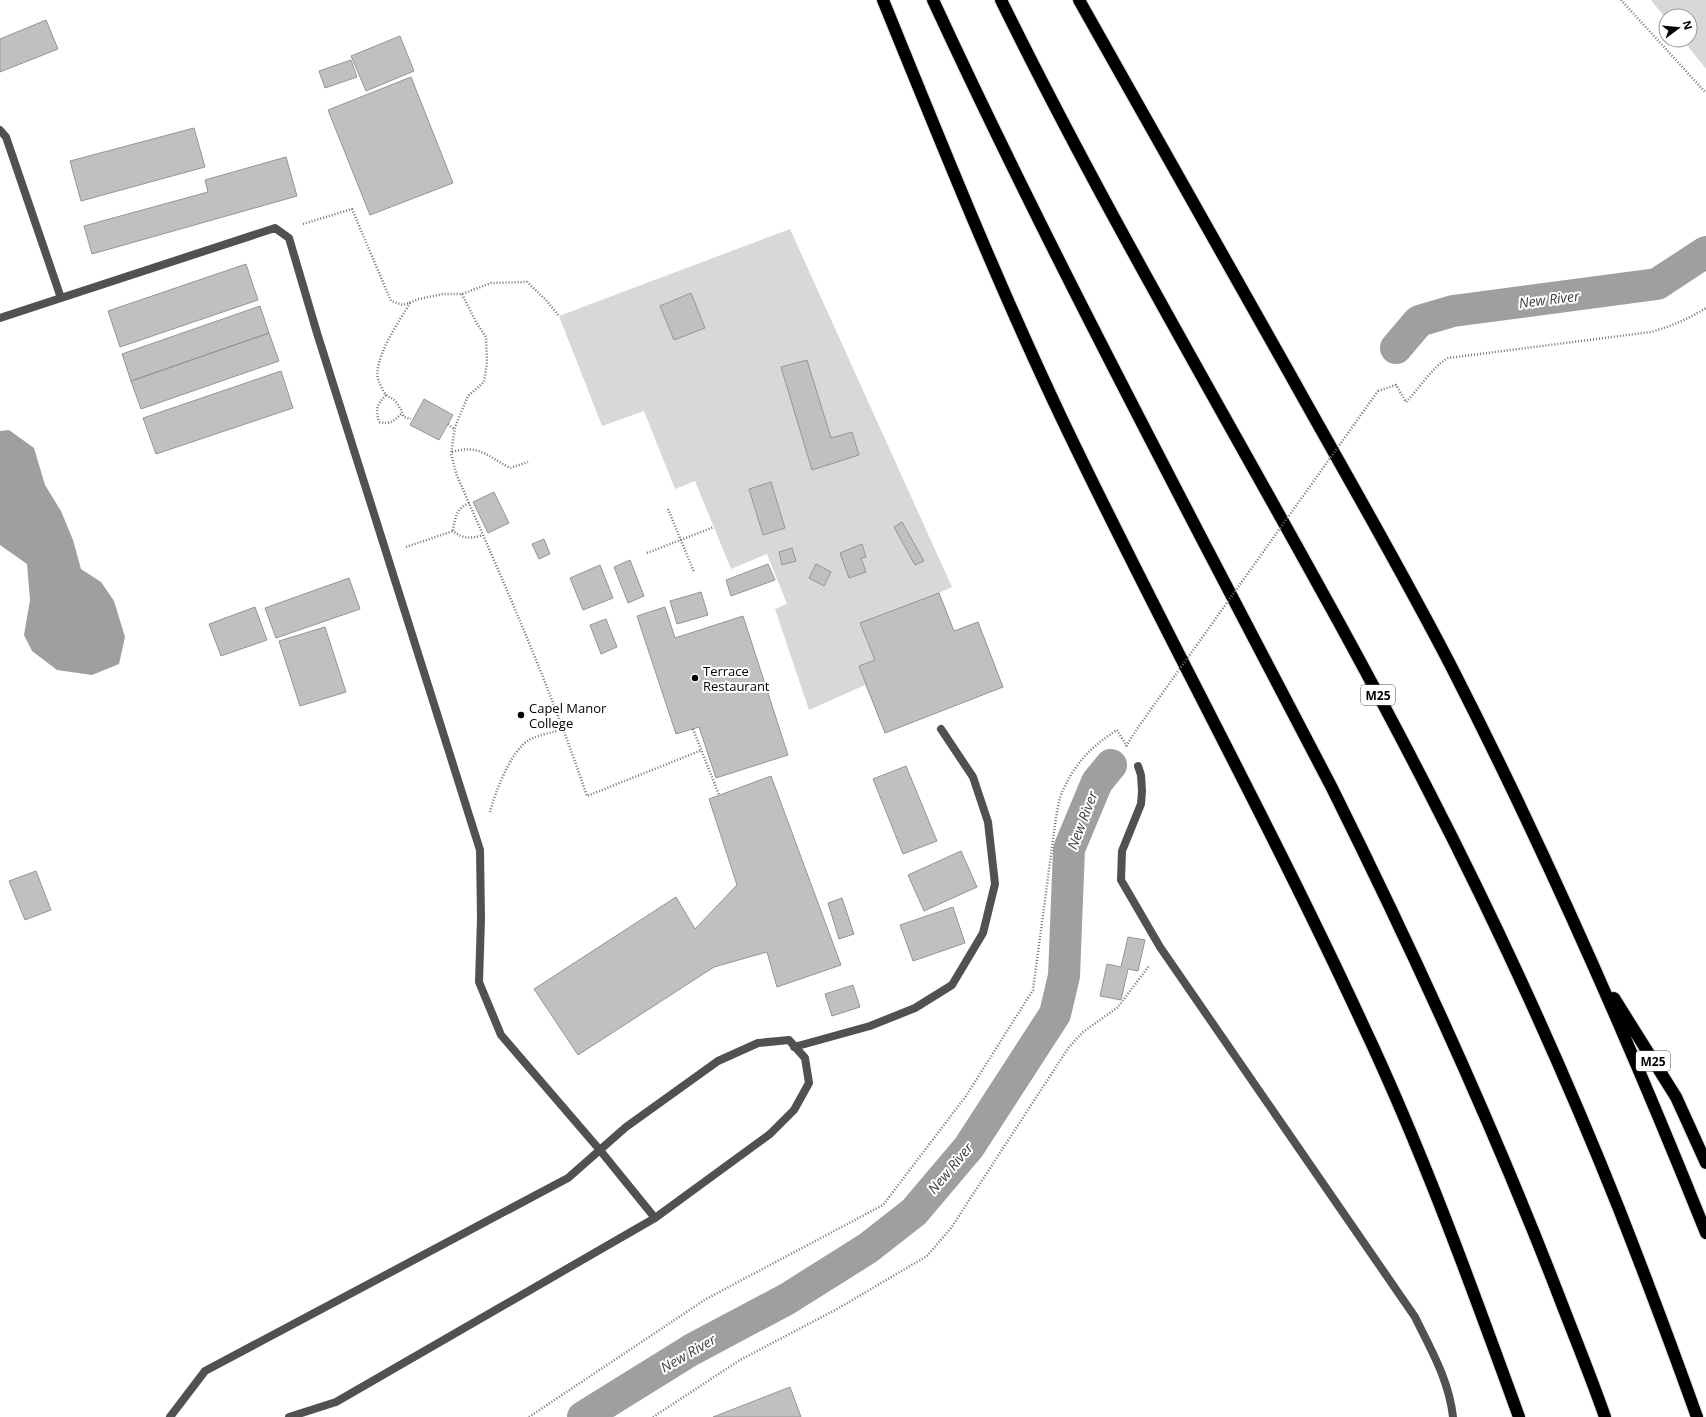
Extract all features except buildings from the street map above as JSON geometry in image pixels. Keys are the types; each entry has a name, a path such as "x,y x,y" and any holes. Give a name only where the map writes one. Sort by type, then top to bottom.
{"highway":[{"path":"883,0 1009,303 1059,413 1152,603 1274,840 1365,1028 1443,1214 1519,1417"},
{"path":"933,0 989,119 1055,251 1186,509 1331,788 1390,907 1462,1062 1497,1142 1527,1214 1605,1417"},
{"name":"M25","path":"1001,0 1068,133 1187,352 1368,677 1427,789 1483,901 1550,1046 1616,1201 1697,1417"},
{"name":"M25","path":"1079,0 1371,516 1488,740 1560,890 1593,963 1706,1233"},
{"name":"M25","path":"1593,963 1676,1098 1706,1163"}],"lane":[{"path":"0,130 6,137 61,298"},
{"path":"0,318 274,228 289,238 480,850 481,918 479,982 501,1034 599,1149 655,1218"},
{"path":"794,1047 870,1026 921,1004 952,985 983,932 995,884 988,822 973,776 941,729"},
{"path":"1138,766 1141,775 1141,804 1122,851 1121,880 1160,947 1415,1317 1439,1364 1451,1400 1453,1417"},
{"path":"170,1417 205,1371 568,1178 599,1149 626,1127 718,1061 758,1043 788,1040 805,1058 809,1083 794,1110 770,1134 655,1218 336,1402 289,1417"}],"path":[{"path":"1621,0 1706,94"},
{"path":"289,238 302,224 352,209 391,301 403,305 443,294 462,294 491,283 527,282 546,300 559,316"},
{"path":"462,294 486,337 487,362 484,382 468,396 455,429 452,452 457,476 524,628 564,729 587,796 702,750"},
{"path":"410,302 394,328 377,372 378,380 386,395 394,400 404,417 411,419"},
{"path":"529,1417 706,1299 883,1205 966,1096 1033,990 1056,817 1063,790 1080,760 1099,743 1117,730 1126,746 1378,391 1396,385 1406,402 1418,391 1438,366 1448,358 1651,332 1669,327 1706,308"},
{"path":"386,395 379,403 376,411 379,422 386,424 393,422 402,413"},
{"path":"448,424 455,429"},
{"path":"452,452 463,449 475,449 510,468 528,462"},
{"path":"453,531 458,510 469,503"},
{"path":"668,508 694,572"},
{"path":"647,553 714,527"},
{"path":"387,554 453,531"},
{"path":"453,531 471,539 483,535"},
{"path":"490,814 493,800 515,753 529,739 564,729"},
{"path":"693,729 719,795"},
{"path":"654,1417 740,1360 837,1309 927,1256 951,1228 1069,1047 1083,1032 1118,1007 1148,967 1160,947"}],"shaded area":[{"path":"1651,0 1706,0 1706,69 1689,48 1698,48 1698,8 1658,9"},
{"path":"790,229 952,587 939,593 954,631 978,622 1003,687 885,733 865,685 809,710 775,609 787,604 767,554 731,569 695,481 675,489 644,411 602,426 559,316"},
{"path":"9,430 34,448 45,485 61,511 73,540 81,569 101,582 114,601 125,637 119,664 92,675 57,670 32,651 24,635 30,600 27,564 0,545 0,431"}],"waterway":[{"name":"New River","path":"1396,348 1419,321 1453,311 1657,284 1706,252"},
{"name":"New River","path":"583,1417 691,1350 787,1299 868,1248 914,1212 969,1147 1055,1014 1064,976 1069,849 1097,782 1111,765"}],"place":[{"name":"Terrace Restaurant","path":"695,678"},
{"name":"Capel Manor College","path":"521,715"}]}
